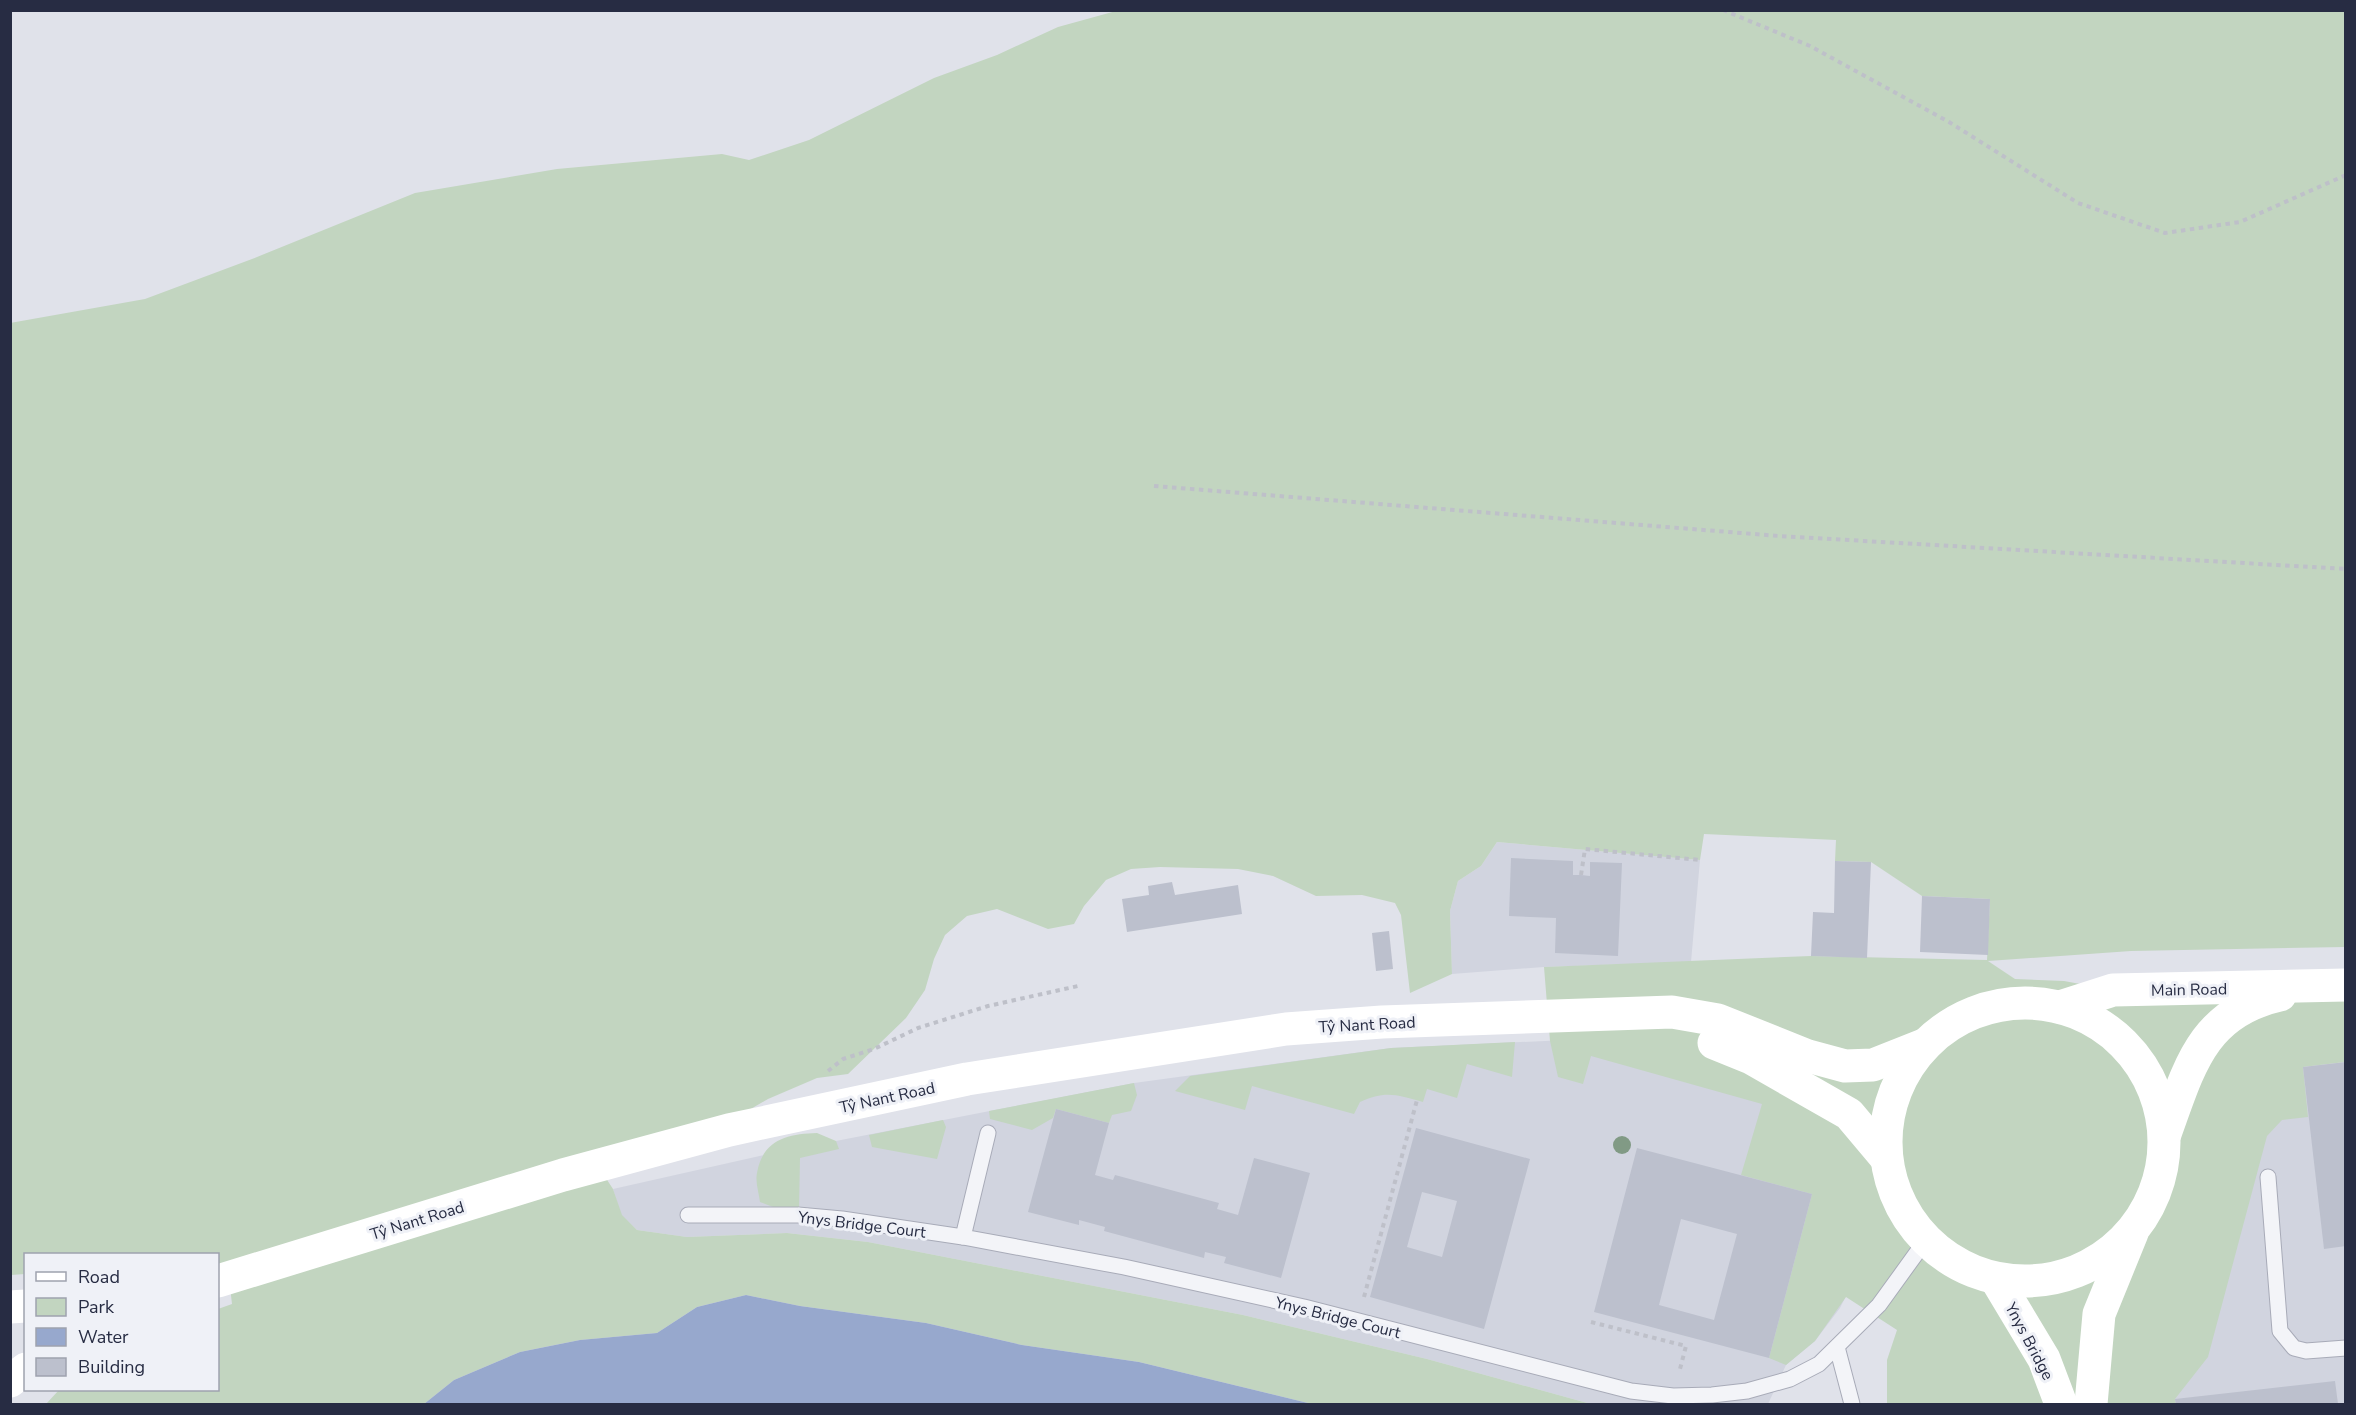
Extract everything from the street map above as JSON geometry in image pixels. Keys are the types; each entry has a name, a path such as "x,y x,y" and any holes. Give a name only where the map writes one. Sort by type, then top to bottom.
{"main road":[{"name":"Main Road","path":"2060,1006 2113,990 2332,986"},
{"name":"Main Road","path":"2165,1135 2189,1069 2209,1035 2235,1011 2273,996 2332,986"},
{"path":"2091,1404 2099,1314 2132,1232 2155,1193 2165,1135 2158,1098 2140,1062 2110,1031 2060,1006 2004,1004 1976,1011 1948,1025 1926,1044 1912,1061 1889,1108 1886,1158 1892,1186 1926,1240 1972,1271 1996,1279 2029,1282 2051,1280 2084,1269 2132,1232"},
{"name":"Tŷ Nant Road","path":"219,1281 563,1175 729,1130 967,1079 1286,1029 1382,1022 1672,1012 1718,1020 1808,1056 1845,1066 1872,1065 1926,1044"},
{"name":"Tŷ Nant Road","path":"1575,1015 1686,1032 1752,1058 1849,1114 1886,1158"},
{"name":"Ynys Bridge","path":"1996,1279 2043,1359 2061,1404"},
{"path":"10,1381 24,1370"}],"lane":[{"path":"963,1237 988,1133"},
{"path":"2268,1177 2280,1331 2294,1348 2306,1351 2346,1348"},
{"name":"Ynys Bridge Court","path":"688,1215 798,1215 842,1219 963,1237 1124,1266 1358,1321 1632,1391 1673,1396 1747,1391 1791,1379 1819,1364 1879,1305 1926,1240"},
{"path":"1838,1347 1852,1404"}],"path":[{"path":"1723,10 1809,46 1929,111 2078,203 2165,233 2240,222 2346,175"},
{"path":"1154,486 1779,536 2346,569"},
{"path":"1581,875 1585,849 1700,860"},
{"path":"826,1072 843,1059 874,1049 918,1028 988,1006 1078,986"},
{"path":"1358,1321 1417,1100"},
{"path":"1591,1322 1686,1346 1673,1396"}],"shaded area":[{"path":"1497,842 1700,860 1691,962 1544,967 1452,974 1450,911 1458,881 1481,866"},
{"path":"1609,1038 1768,1086 1855,1278 1840,1308 1815,1341 1786,1365 1768,1404 1591,1404 1427,1359 1243,1315 868,1242 787,1233 687,1237 637,1230 621,1215 613,1189 764,1155 1134,1083 1391,1048"},
{"path":"2345,1062 2345,1404 2152,1404 2212,1169 2303,1067"}],"green space":[{"path":"1116,11 2345,11 2345,947 2131,951 1988,961 2015,979 2064,981 2113,990 2345,985 2345,1062 2303,1067 2308,1117 2282,1120 2267,1136 2208,1357 2175,1399 2176,1404 1887,1404 1887,1360 1897,1330 1846,1297 1815,1341 1786,1365 1769,1358 1812,1194 1741,1175 1762,1104 1591,1056 1583,1084 1558,1077 1550,1041 1544,967 1811,956 1987,960 1990,899 1922,896 1871,862 1835,861 1836,840 1704,834 1700,860 1497,842 1481,866 1458,881 1450,911 1452,974 1410,993 1401,915 1395,903 1362,895 1316,896 1273,876 1238,869 1160,867 1131,869 1106,880 1084,906 1074,924 1048,929 997,909 967,916 945,935 934,959 925,990 906,1018 848,1074 817,1078 768,1099 730,1121 598,1166 613,1189 622,1215 637,1230 687,1237 787,1233 868,1242 1243,1315 1427,1359 1591,1404 1312,1404 1139,1362 1022,1345 926,1323 800,1306 746,1295 697,1307 657,1333 580,1340 520,1352 454,1380 424,1404 46,1404 58,1391 219,1391 219,1309 232,1304 229,1278 219,1278 219,1253 24,1253 24,1274 11,1275 10,323 145,299 252,259 415,193 557,169 722,154 749,160 809,140 934,78 997,55 1058,27"},
{"path":"1515,1042 1512,1077 1467,1064 1457,1098 1427,1089 1423,1102 1399,1096 1377,1096 1360,1102 1354,1114 1252,1086 1245,1110 1175,1091 1190,1076 1391,1048"},
{"path":"1134,1083 1137,1095 1131,1111 1112,1115 1109,1123 1056,1109 1053,1118 1032,1130 990,1119 989,1111"},
{"path":"943,1120 946,1127 937,1159 872,1147 869,1135"},
{"path":"817,1133 836,1141 839,1149 800,1158 799,1210 781,1210 760,1202 757,1176 765,1153 771,1146 787,1137"}],"water":[{"path":"746,1295 800,1306 926,1323 1022,1345 1139,1362 1312,1404 424,1404 454,1380 520,1352 580,1340 657,1333 697,1307"}],"building":[{"path":"1511,858 1573,861 1573,875 1590,876 1590,862 1622,863 1618,956 1555,953 1556,918 1509,916"},
{"path":"1835,861 1871,862 1867,958 1811,956 1813,912 1834,913"},
{"path":"1172,882 1175,895 1238,885 1242,914 1127,932 1122,899 1149,895 1148,886"},
{"path":"1922,896 1990,899 1988,955 1920,952"},
{"path":"1389,931 1393,969 1376,971 1372,933"},
{"path":"2346,1062 2346,1246 2324,1249 2303,1067"},
{"path":"1056,1109 1109,1123 1095,1175 1113,1180 1115,1175 1219,1203 1217,1209 1238,1215 1254,1158 1310,1173 1281,1278 1224,1263 1226,1257 1205,1252 1204,1258 1104,1231 1105,1227 1079,1220 1079,1225 1028,1212"},
{"path":"1416,1128 1530,1159 1484,1329 1370,1297","holes":["1422,1192 1457,1201 1442,1257 1407,1247"]},
{"path":"1637,1148 1812,1194 1769,1358 1594,1312","holes":["1681,1219 1737,1234 1714,1320 1659,1305"]},
{"path":"2335,1381 2338,1404 2176,1404 2175,1399"}]}
